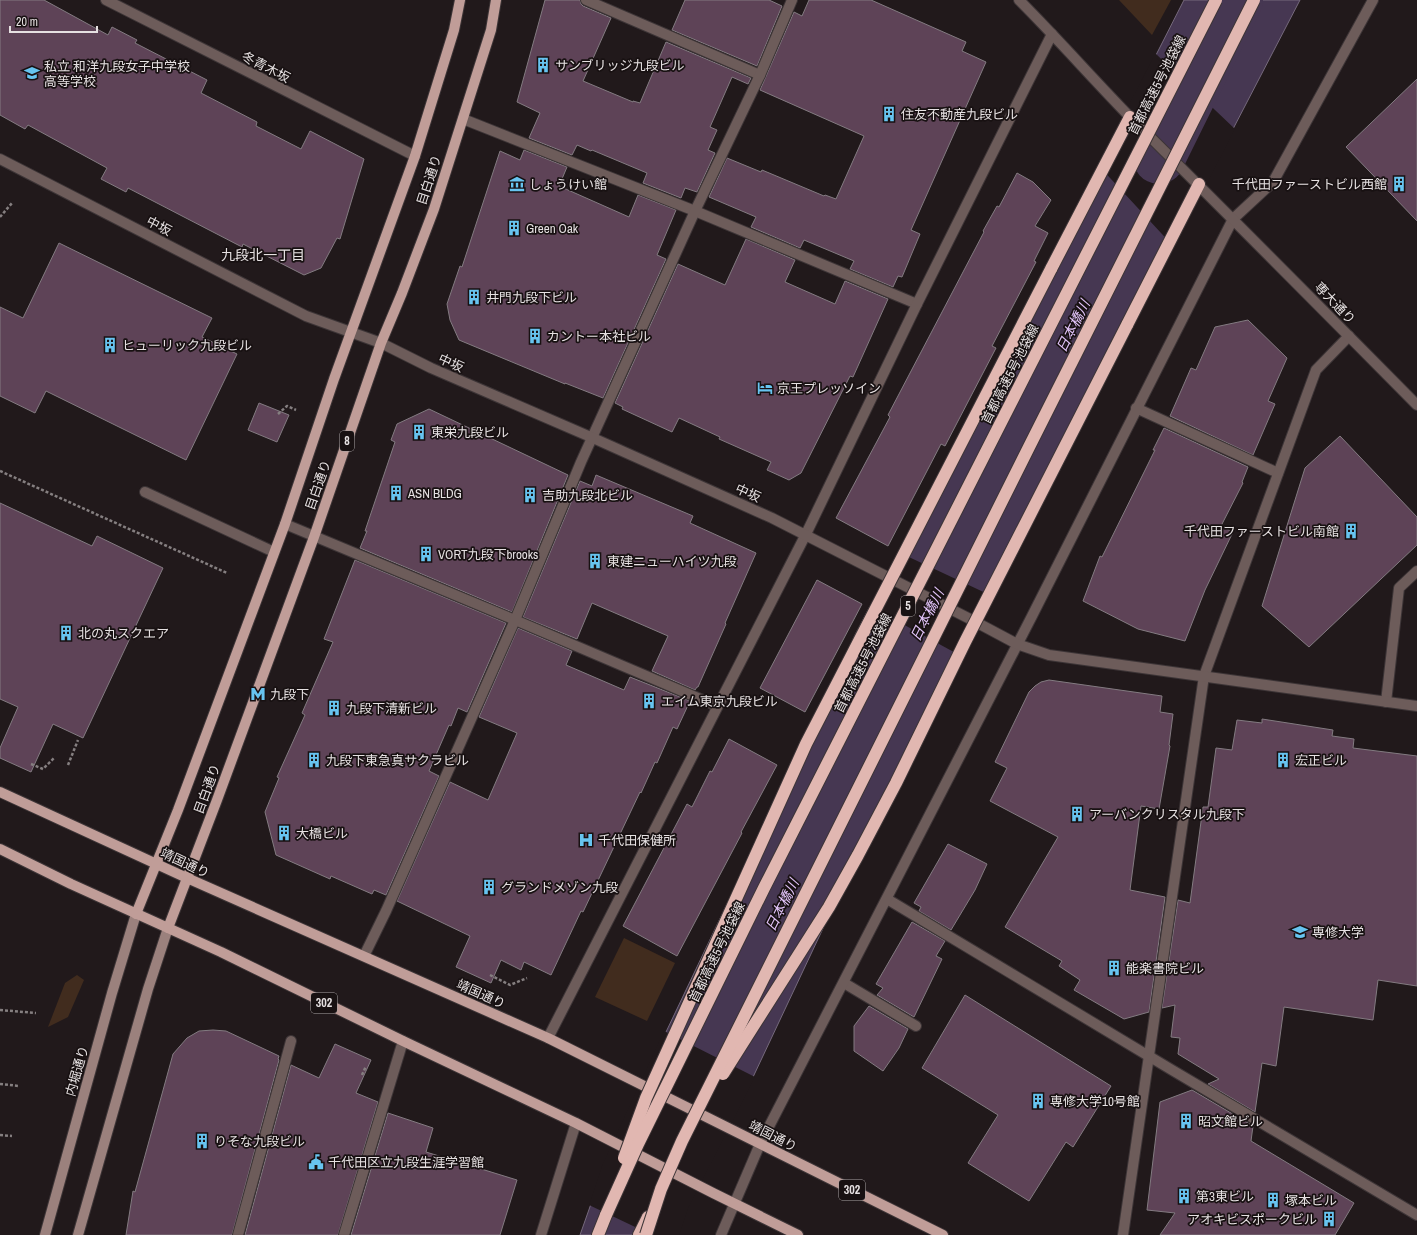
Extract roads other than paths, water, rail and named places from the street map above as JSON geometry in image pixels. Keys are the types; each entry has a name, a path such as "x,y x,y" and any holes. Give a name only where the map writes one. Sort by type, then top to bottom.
{"highway":[{"name":"首都高速5号池袋線","path":"598,1235 638,1144 764,888 1216,0"},
{"path":"639,1235 682,1141 1254,0"},
{"path":"606,1215 629,1141 646,1098 806,744 1127,113"},
{"path":"682,1141 759,1016 829,907 858,855 896,783 965,642 1202,187"},
{"path":"646,1235 661,1189"}],"main road":[{"name":"目白通り","path":"136,914 180,803 274,552 350,332 415,156 454,30 460,0"},
{"name":"目白通り","path":"168,928 314,537 381,343 434,209 491,30 496,0"},
{"name":"靖国通り","path":"0,792 187,878 548,1038 943,1235"},
{"name":"302","path":"0,850 221,952 403,1041 576,1123 798,1235"},
{"name":"内堀通り","path":"45,1235 112,993 136,914"},
{"path":"78,1235 148,989 168,928"}],"street":[{"name":"冬青木坂","path":"106,0 415,156"},
{"path":"586,0 760,75"},
{"path":"364,956 386,911 515,620 581,462 695,211 760,75 792,0"},
{"name":"専大通り","path":"1018,0 1127,113 1417,405"},
{"path":"721,1235 760,1144 887,899 1233,219 1273,182 1373,0"},
{"path":"548,1038 806,534 917,304 1052,34"},
{"path":"463,119 695,211 917,304"},
{"name":"中坂","path":"0,159 306,316 381,343 431,368 772,518 806,534 1017,644 1049,655 1417,706"},
{"path":"1123,1235 1204,676 1316,370 1349,336"},
{"path":"1136,408 1278,473"},
{"path":"145,492 274,552"},
{"path":"284,524 717,706"},
{"path":"1386,702 1399,588 1417,571"},
{"path":"887,899 1417,1215"},
{"path":"844,983 916,1026"},
{"path":"238,1235 291,1041"},
{"path":"344,1235 403,1041"},
{"path":"541,1235 576,1123"}],"water":[{"path":"1184,0 1300,0 1233,129 1156,55"},
{"path":"1155,60 1231,132 851,869 754,1075 687,1206 677,1235 580,1235 604,1167 666,1032 856,633"}],"waterway":[{"name":"日本橋川","path":"1159,158 1237,0"}],"place":[{"name":"サンブリッジ九段ビル","path":"543,65"},
{"name":"私立 和洋九段女子中学校 高等学校","path":"32,73"},
{"name":"住友不動産九段ビル","path":"889,114"},
{"name":"しょうけい館","path":"517,184"},
{"name":"千代田ファーストビル西館","path":"1399,184"},
{"name":"Green Oak","path":"514,228"},
{"name":"井門九段下ビル","path":"474,297"},
{"name":"カントー本社ビル","path":"535,336"},
{"name":"ヒューリック九段ビル","path":"110,345"},
{"name":"京王プレッソイン","path":"765,388"},
{"name":"東栄九段ビル","path":"419,432"},
{"name":"ASN BLDG","path":"396,493"},
{"name":"吉助九段北ビル","path":"530,495"},
{"name":"千代田ファーストビル南館","path":"1351,531"},
{"name":"VORT九段下brooks","path":"426,554"},
{"name":"東建ニューハイツ九段","path":"595,561"},
{"name":"北の丸スクエア","path":"66,633"},
{"name":"九段下","path":"258,694"},
{"name":"エイム東京九段ビル","path":"649,701"},
{"name":"九段下清新ビル","path":"334,708"},
{"name":"九段下東急真サクラビル","path":"314,760"},
{"name":"宏正ビル","path":"1283,760"},
{"name":"アーバンクリスタル九段下","path":"1077,814"},
{"name":"大橋ビル","path":"284,833"},
{"name":"千代田保健所","path":"586,840"},
{"name":"グランドメゾン九段","path":"489,887"},
{"name":"専修大学","path":"1300,932"},
{"name":"能楽書院ビル","path":"1114,968"},
{"name":"専修大学10号館","path":"1038,1101"},
{"name":"昭文館ビル","path":"1186,1121"},
{"name":"りそな九段ビル","path":"202,1141"},
{"name":"千代田区立九段生涯学習館","path":"316,1162"},
{"name":"第3東ビル","path":"1184,1196"},
{"name":"塚本ビル","path":"1273,1200"},
{"name":"アオキビスポークビル","path":"1329,1219"}],"district":[{"name":"九段北一丁目","path":"263,255"}]}
